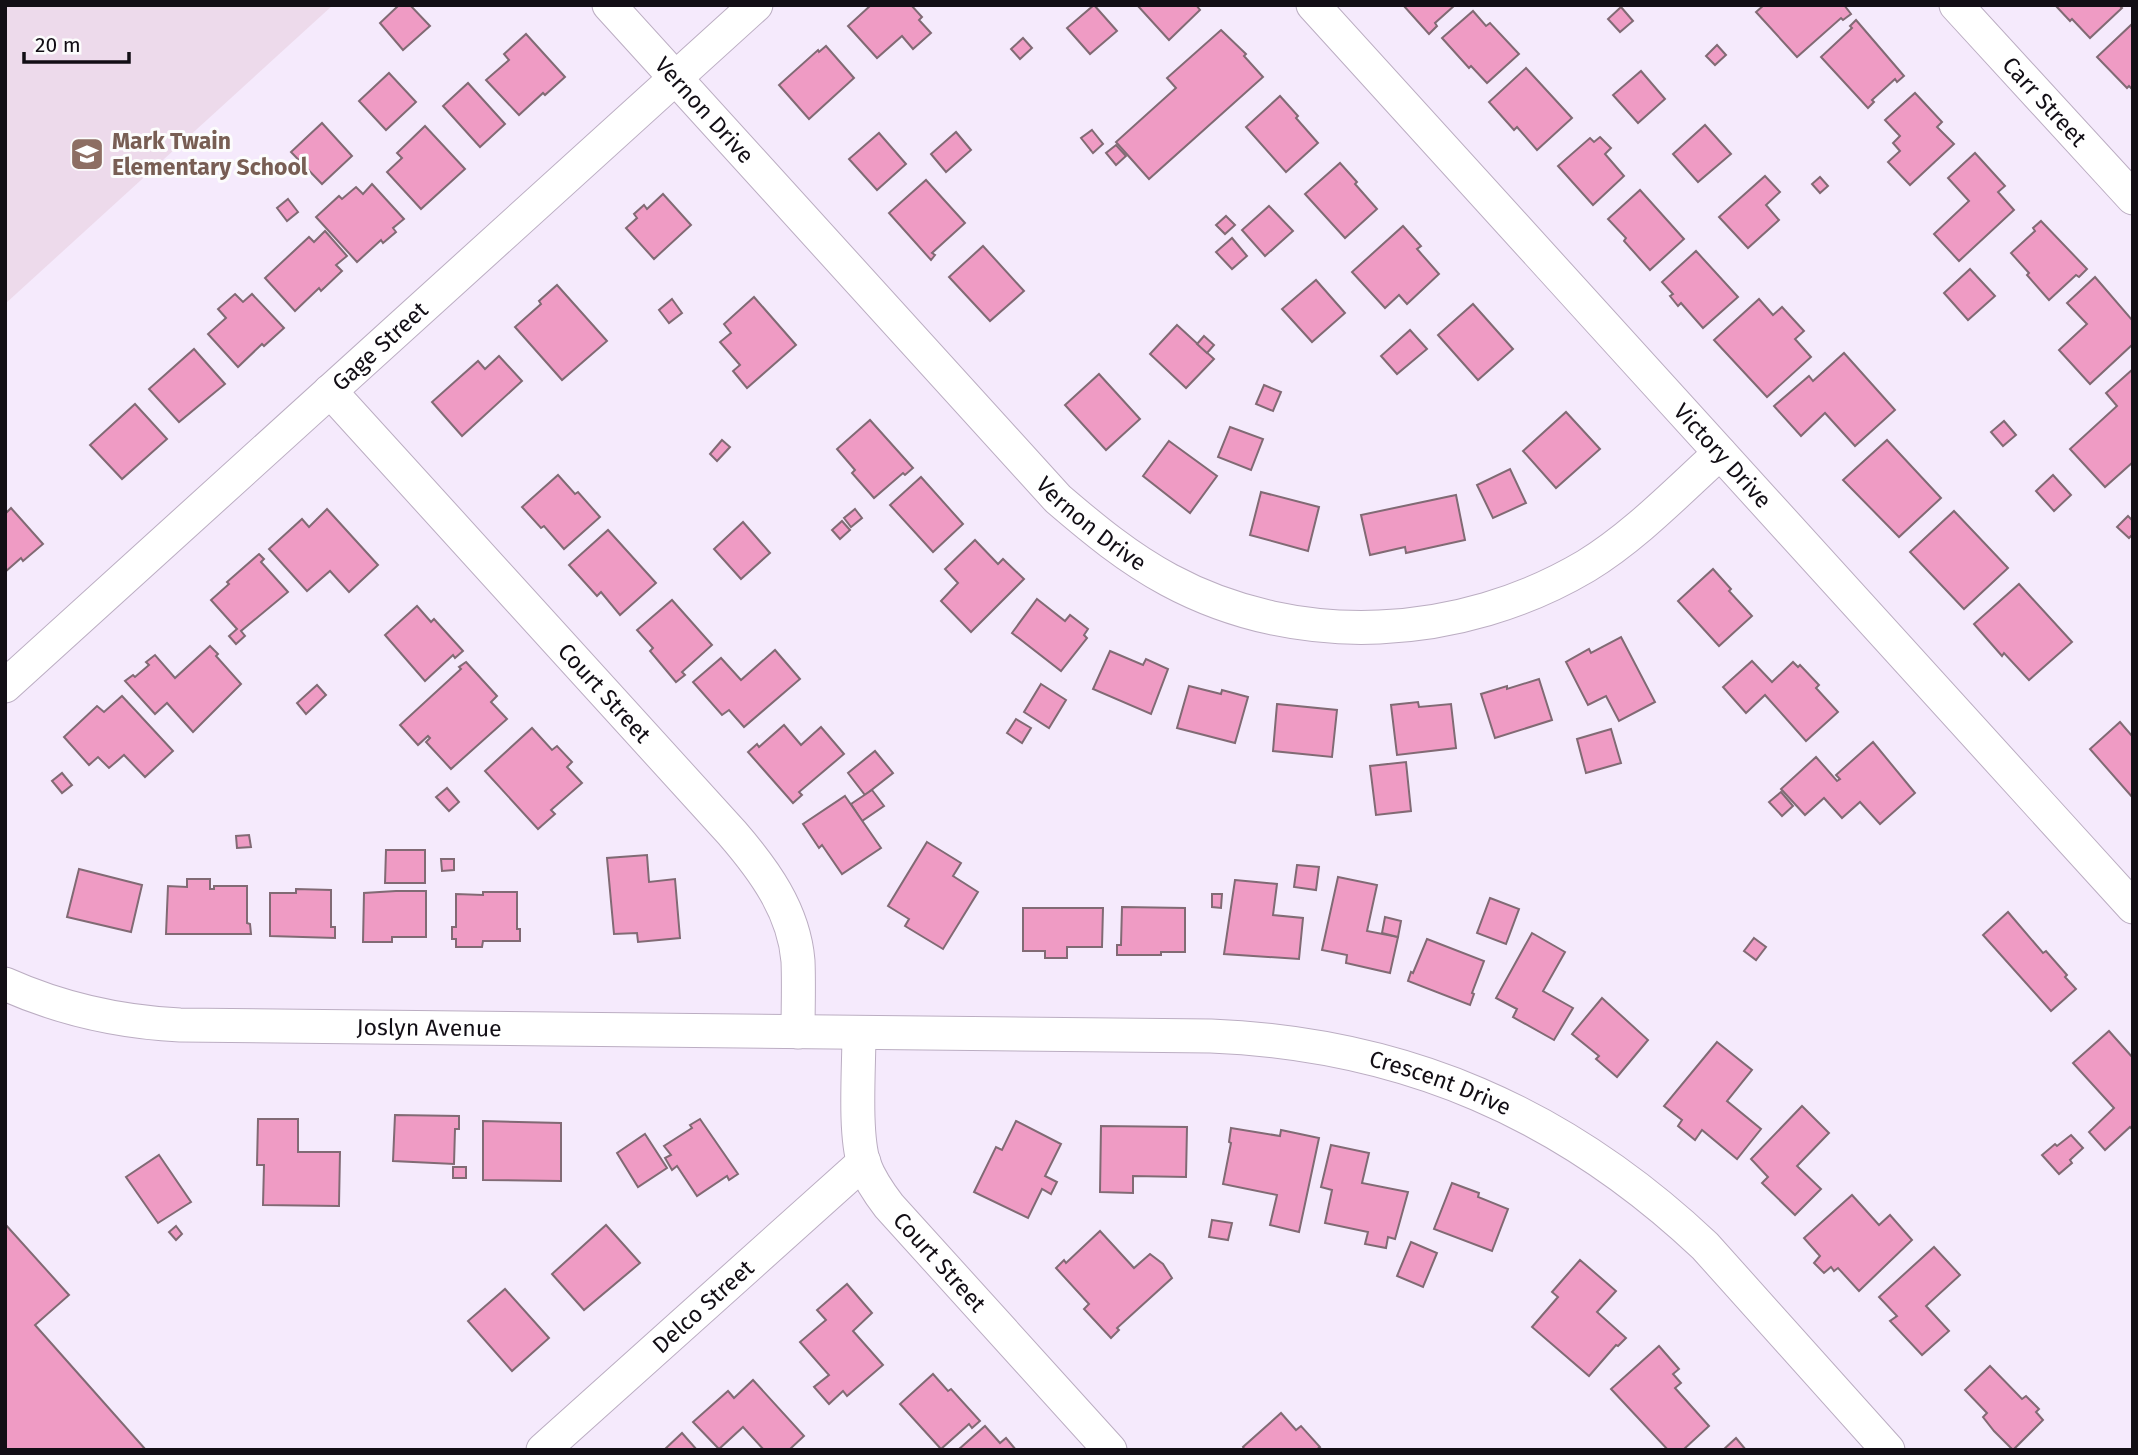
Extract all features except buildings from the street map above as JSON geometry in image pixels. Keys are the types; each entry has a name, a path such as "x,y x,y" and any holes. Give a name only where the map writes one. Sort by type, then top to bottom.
{"street":[{"name":"Vernon Drive","path":"609,5 1058,499 1102,537 1135,560 1171,581 1224,604 1291,622 1358,628 1405,626 1489,610 1546,587 1588,564 1641,524 1720,453"},
{"name":"Gage Street","path":"5,687 755,5"},
{"name":"Victory Drive","path":"1313,5 2133,907"},
{"name":"Carr Street","path":"1956,5 2133,198"},
{"name":"Court Street","path":"330,391 732,832 756,862 784,908 793,933 798,962 798,1032"},
{"name":"Joslyn Avenue","path":"5,984 83,1012 156,1024 859,1033"},
{"name":"Court Street","path":"859,1033 860,1142 871,1179 889,1206 1110,1450"},
{"name":"Crescent Drive","path":"859,1033 1258,1038 1354,1053 1472,1091 1577,1144 1618,1172 1677,1220 1731,1273 1888,1450"},
{"name":"Delco Street","path":"543,1450 864,1162"}],"shaded area":[{"name":"Mark Twain Elementary School","path":"5,5 333,5 5,304"}],"place":[{"name":"Mark Twain Elementary School","path":"87,154"}]}
